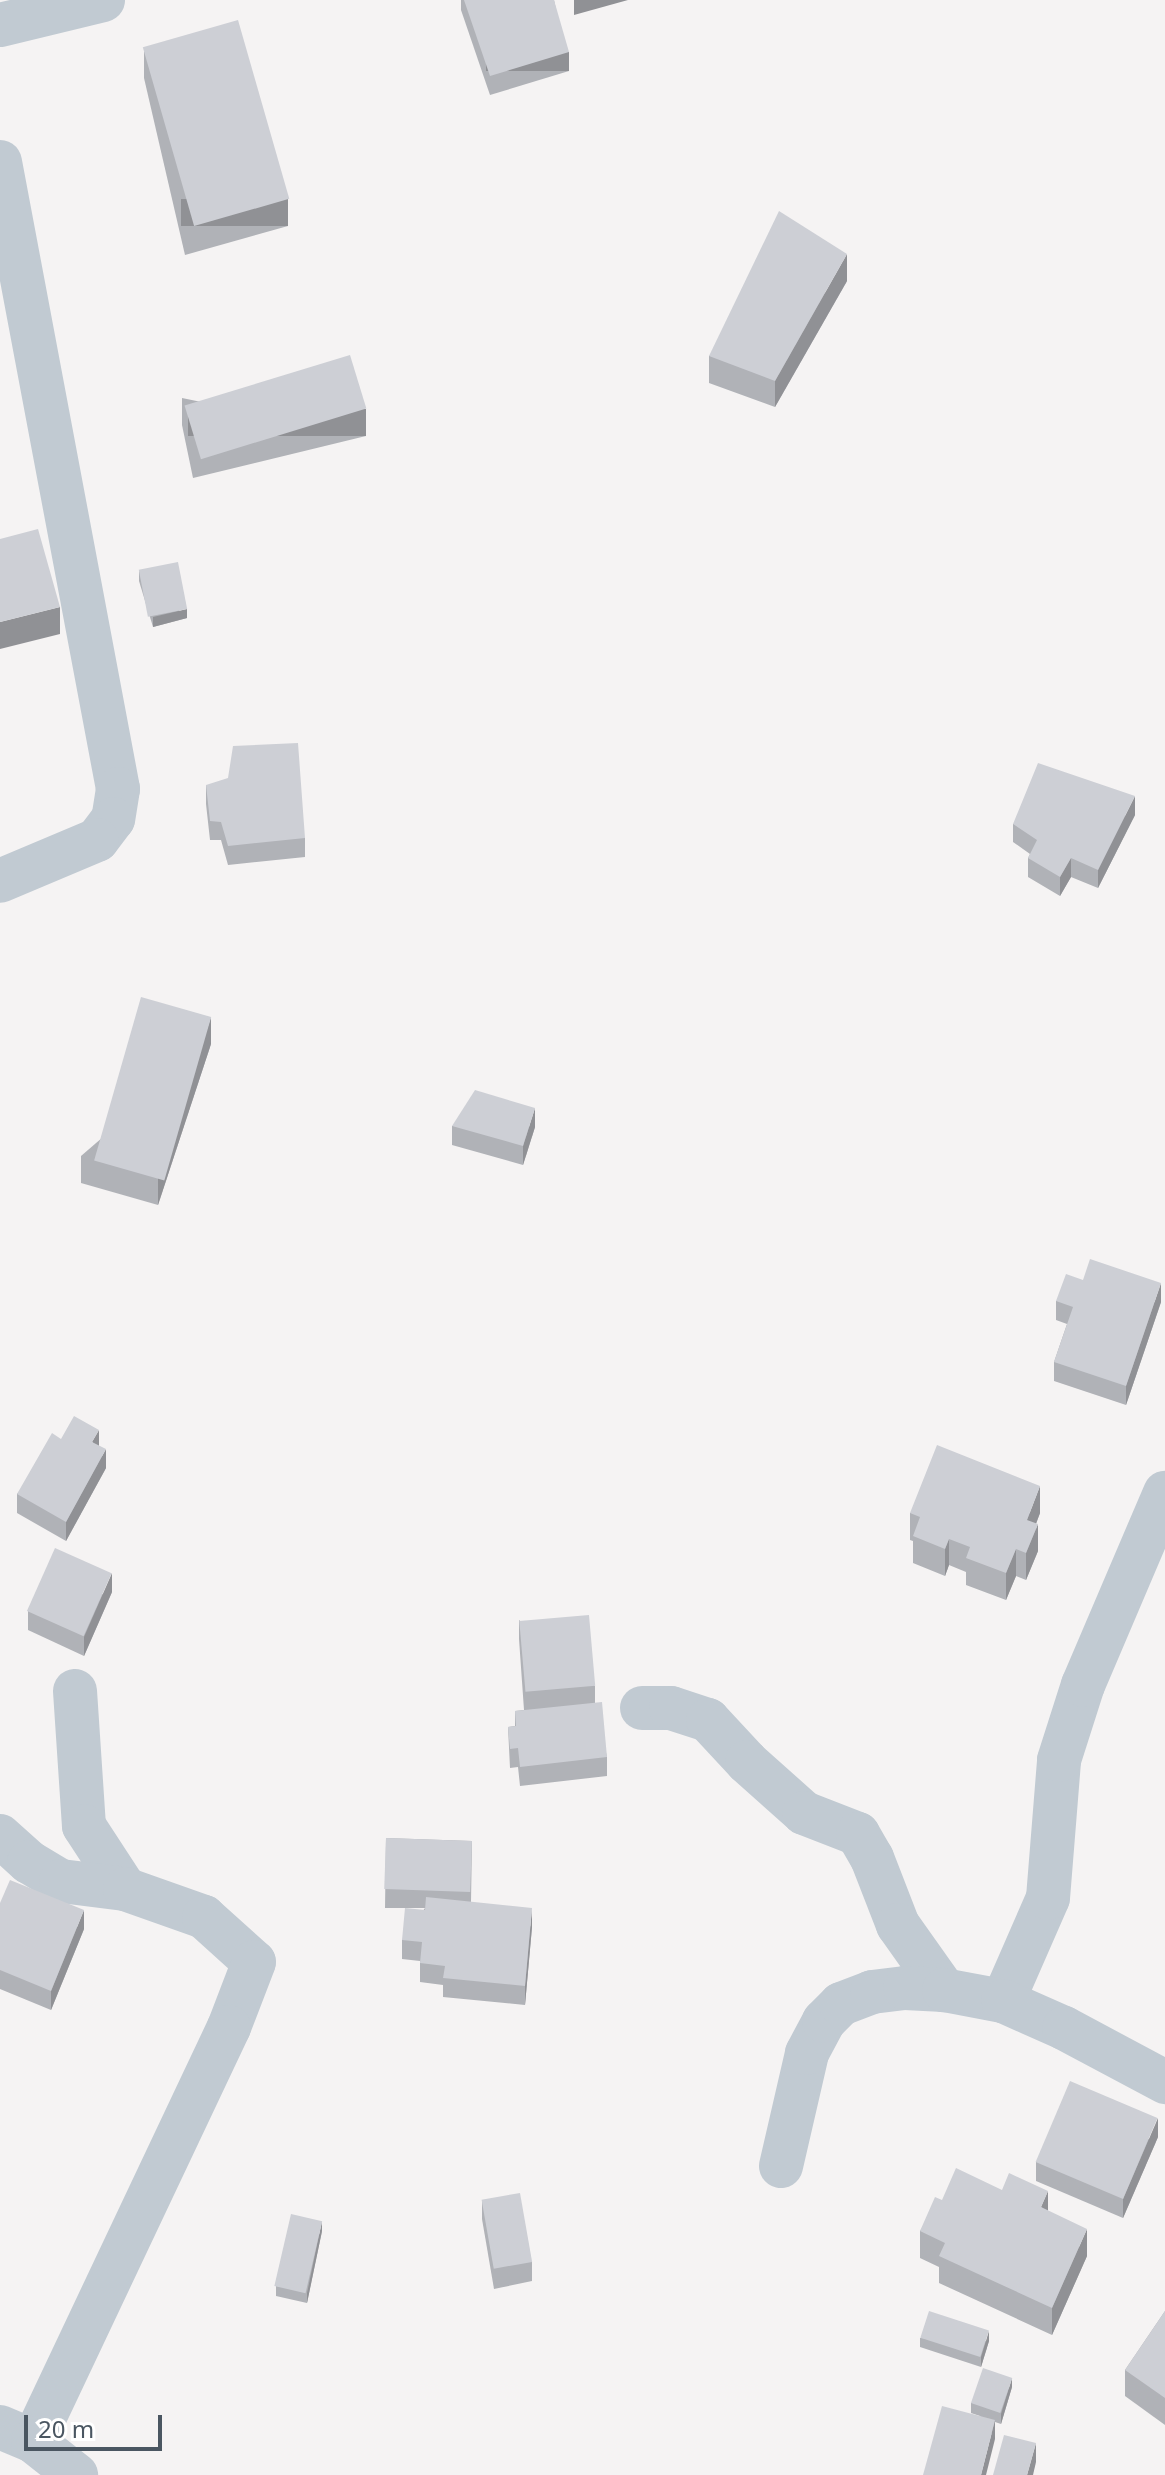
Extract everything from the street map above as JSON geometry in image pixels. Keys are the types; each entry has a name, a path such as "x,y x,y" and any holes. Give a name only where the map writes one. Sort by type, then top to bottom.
{"street":[{"path":"0,25 103,0"},
{"path":"0,162 118,789 113,819 97,840 0,881"},
{"path":"1003,2001 1048,1898 1059,1760 1083,1685 1165,1493"},
{"path":"75,1691 84,1826 125,1889"},
{"path":"642,1708 671,1708 708,1720 747,1762 804,1813 858,1834 872,1858 898,1925 944,1990"},
{"path":"0,1836 29,1862 61,1881 125,1889 204,1917 254,1962 229,2027 17,2434 76,2475"},
{"path":"781,2166 807,2053 824,2021 841,2004 872,1992 905,1988 944,1990 1003,2001 1064,2028 1165,2082"}],"building":[{"path":"464,0 554,0 569,52 490,76"},
{"path":"238,20 289,199 194,226 143,47"},
{"path":"779,211 847,254 775,381 709,356"},
{"path":"350,355 366,409 201,459 185,406"},
{"path":"38,529 60,607 0,622 0,539"},
{"path":"178,562 187,609 148,617 139,570"},
{"path":"298,743 305,838 228,846 221,822 210,821 206,785 228,778 233,746"},
{"path":"1038,763 1135,796 1098,870 1071,858 1060,877 1028,858 1037,840 1013,824"},
{"path":"141,997 211,1017 164,1181 94,1160"},
{"path":"475,1090 535,1108 523,1146 452,1126"},
{"path":"1090,1259 1161,1283 1126,1386 1054,1362 1073,1307 1056,1301 1066,1274 1083,1280"},
{"path":"74,1416 99,1430 92,1442 106,1449 66,1522 17,1494 52,1433 61,1439"},
{"path":"937,1445 1040,1486 1027,1520 1038,1524 1026,1553 1016,1549 1006,1573 966,1558 970,1547 949,1539 945,1549 913,1536 920,1517 910,1513"},
{"path":"55,1548 112,1573 84,1636 27,1611"},
{"path":"589,1615 595,1686 525,1692 519,1621"},
{"path":"602,1702 607,1757 520,1767 518,1748 510,1749 508,1727 516,1726 515,1711"},
{"path":"386,1838 472,1841 470,1892 384,1889"},
{"path":"10,1880 84,1910 51,1991 0,1970 0,1903"},
{"path":"426,1897 532,1908 525,1986 443,1978 445,1966 420,1963 422,1942 402,1940 405,1908 425,1910"},
{"path":"1070,2081 1157,2118 1123,2199 1036,2162"},
{"path":"956,2168 1002,2190 1009,2173 1048,2191 1041,2207 1087,2229 1052,2308 939,2256 945,2243 920,2231 935,2197 942,2200"},
{"path":"520,2193 532,2262 494,2269 482,2200"},
{"path":"291,2214 322,2221 306,2293 274,2286"},
{"path":"929,2311 989,2330 980,2357 920,2338"},
{"path":"1165,2311 1165,2398 1125,2370"},
{"path":"983,2368 1012,2378 1000,2413 971,2403"},
{"path":"942,2406 995,2420 981,2475 923,2475"},
{"path":"1004,2435 1036,2443 1027,2475 993,2475"}]}
